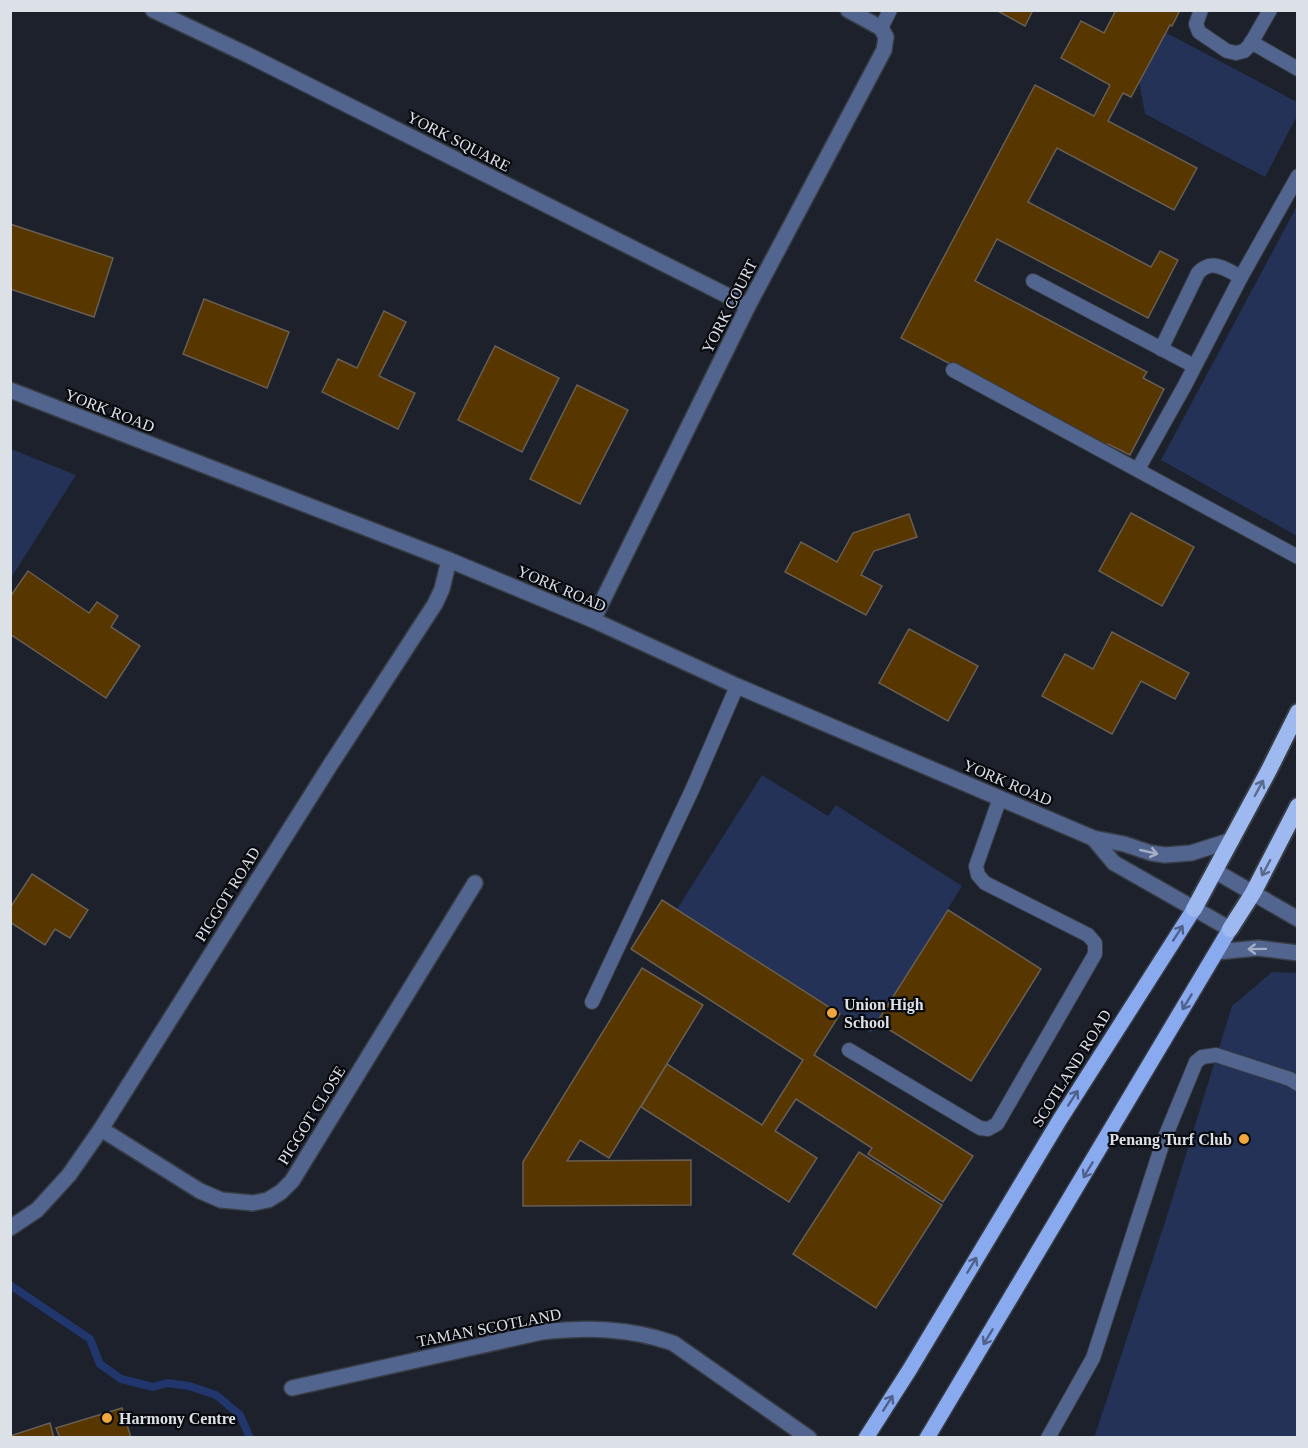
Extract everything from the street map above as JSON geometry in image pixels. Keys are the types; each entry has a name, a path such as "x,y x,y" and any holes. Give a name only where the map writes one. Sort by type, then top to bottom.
{"highway":[{"name":"SCOTLAND ROAD","path":"1194,909 1298,712"},
{"path":"1230,929 1253,893 1298,806"}],"main road":[{"name":"SCOTLAND ROAD","path":"866,1437 910,1369 1059,1121 1194,909"},
{"path":"927,1437 1230,929"}],"street":[{"name":"YORK SQUARE","path":"153,10 248,55 748,306"},
{"path":"848,10 881,28"},
{"name":"YORK COURT","path":"593,620 748,306 884,50 886,37 881,28"},
{"name":"YORK ROAD","path":"10,390 449,560 593,620 737,686 1093,838 1124,844 1151,854 1165,855 1191,853 1232,840"},
{"name":"PIGGOT ROAD","path":"10,1228 37,1210 69,1174 101,1130 322,777 435,604 442,589 449,560"},
{"name":"YORK ROAD","path":"1093,838 1114,863 1230,929"},
{"path":"1215,871 1298,919"},
{"name":"PIGGOT CLOSE","path":"101,1130 201,1191 221,1200 253,1203 268,1200 281,1192 292,1180 475,883"},
{"path":"1217,952 1258,948 1298,953"},
{"name":"TAMAN SCOTLAND","path":"292,1388 542,1332 579,1328 623,1331 649,1335 673,1343 809,1437"}],"lane":[{"name":"YORK COURT","path":"881,28 890,10"},
{"path":"1201,10 1196,24 1198,32 1227,51 1236,53 1244,51 1270,10"},
{"path":"1251,42 1298,69"},
{"path":"1138,470 1298,176"},
{"path":"1161,349 1198,273 1204,267 1212,264 1220,266 1241,277"},
{"path":"1033,281 1194,366"},
{"path":"953,370 1298,558"},
{"path":"592,1002 692,790 737,686"},
{"path":"849,1050 980,1128 988,1129 997,1124 1095,954 1095,943 1088,935 985,883 978,875 976,866 1000,798"},
{"path":"1048,1437 1093,1358 1163,1142 1196,1062 1202,1057 1216,1055 1290,1079 1298,1084"}],"shaded area":[{"path":"1161,30 1297,102 1297,116 1265,177 1145,114 1138,76"},
{"path":"1297,206 1297,536 1161,460"},
{"path":"11,449 76,475 11,578"},
{"path":"762,775 828,816 836,805 962,886 871,1033 677,909"},
{"name":"Penang Turf Club","path":"1272,972 1297,973 1297,1437 1094,1438 1165,1222 1232,1006"}],"building":[{"path":"996,10 1033,10 1025,26"},
{"path":"1116,10 1180,10 1131,97 1123,93 1108,121 1197,168 1174,210 1057,148 1028,202 1151,267 1160,251 1178,260 1148,318 997,239 975,281 1147,372 1143,378 1164,389 1130,455 1108,444 1107,447 901,338 1035,85 1094,116 1110,85 1061,58 1081,21 1104,33"},
{"path":"10,224 113,258 94,317 10,289"},
{"path":"204,299 289,332 267,388 183,354"},
{"path":"384,311 406,322 379,376 415,393 398,429 322,392 338,359 357,368"},
{"path":"495,346 559,378 522,452 458,420"},
{"path":"577,385 628,410 580,504 530,479"},
{"path":"1131,513 1194,547 1162,606 1099,571"},
{"path":"909,514 917,537 874,551 861,575 882,586 866,615 785,572 801,542 837,562 853,533"},
{"path":"28,571 89,613 97,602 118,616 111,627 140,646 106,698 10,634 10,597"},
{"path":"909,629 978,666 948,721 879,683"},
{"path":"1112,632 1189,673 1175,699 1141,681 1112,734 1042,696 1065,654 1093,669"},
{"path":"32,874 88,910 70,938 55,929 45,945 10,922 10,908"},
{"path":"662,900 840,1014 814,1055 973,1156 943,1202 868,1154 872,1148 796,1099 775,1131 817,1158 789,1202 641,1107 667,1064 762,1125 803,1060 631,949"},
{"path":"948,910 1041,969 971,1081 877,1022"},
{"path":"642,968 703,1005 609,1158 580,1140 567,1161 691,1160 691,1205 523,1206 523,1162"},
{"path":"859,1152 942,1205 876,1308 793,1254"},
{"name":"Harmony Centre","path":"122,1408 131,1438 60,1438 56,1428"},
{"path":"50,1423 54,1438 10,1438 10,1436"}],"waterway":[{"path":"10,1285 90,1339 100,1364 121,1379 153,1387 167,1383 189,1386 216,1395 240,1415 250,1438"}],"place":[{"name":"Union High School","path":"832,1013"},
{"name":"Penang Turf Club","path":"1244,1139"},
{"name":"Harmony Centre","path":"107,1418"}]}
